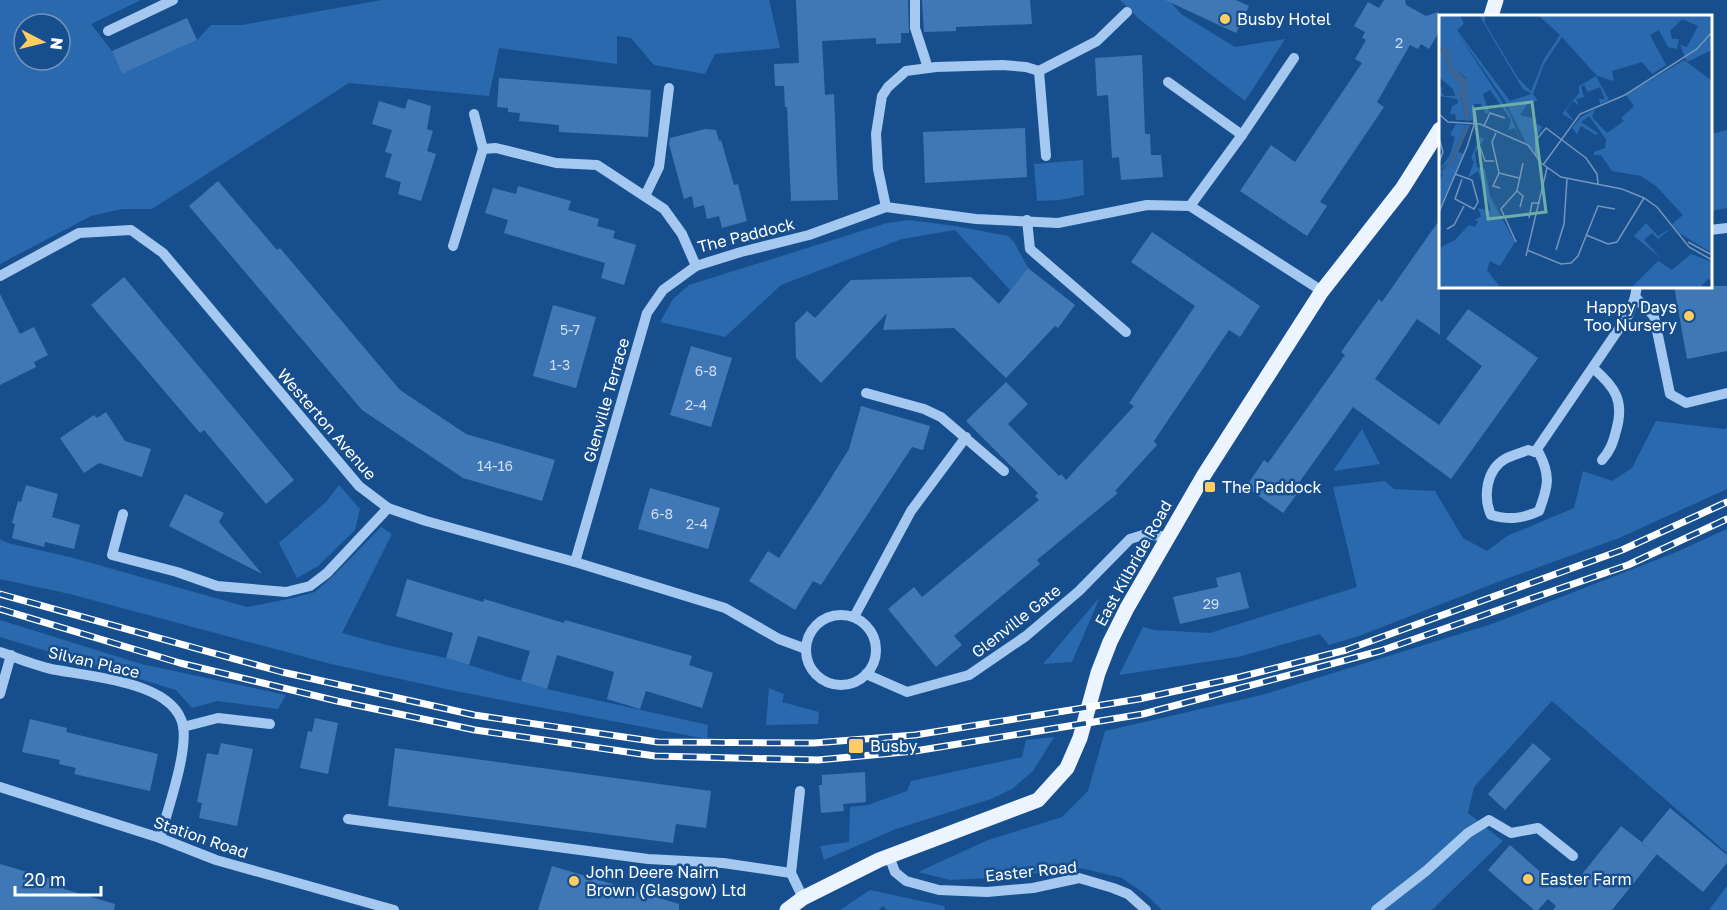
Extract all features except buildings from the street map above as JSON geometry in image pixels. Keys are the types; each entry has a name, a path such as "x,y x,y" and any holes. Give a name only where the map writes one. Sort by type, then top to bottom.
{"main road":[{"path":"1491,15 1497,0"},
{"name":"East Kilbride Road","path":"787,910 803,898 889,856 1038,800 1054,785 1067,768 1080,738 1098,673 1110,642 1167,537 1322,291 1402,189 1439,131"}],"street":[{"path":"108,31 173,0"},
{"path":"915,0 915,28 928,68"},
{"path":"886,207 878,169 876,134 882,96 888,87 906,71 1002,65 1026,67 1039,71 1097,41 1127,12"},
{"path":"1294,58 1190,206 1322,291"},
{"path":"1039,71 1046,156"},
{"path":"1168,82 1242,135"},
{"path":"645,196 659,167 669,88"},
{"path":"453,246 483,148 474,114"},
{"name":"The Paddock","path":"483,148 496,148 556,163 597,165 664,209 682,234 696,266 809,235 886,207 976,219 1058,223 1147,205 1190,206"},
{"path":"1027,220 1030,249 1126,332"},
{"path":"1712,230 1727,228"},
{"name":"Westerton Avenue","path":"0,276 80,234 131,230 163,253 359,486 388,508 725,608 779,639 806,649"},
{"name":"Glenville Terrace","path":"575,562 647,313 663,290 696,266"},
{"path":"1535,452 1629,314 1636,292"},
{"path":"1636,292 1653,316 1670,394 1686,403 1727,393"},
{"path":"1593,368 1610,383 1619,404 1620,416 1610,451 1602,460"},
{"path":"867,393 924,409 941,417 1005,471"},
{"path":"854,617 911,511 966,437"},
{"path":"1528,450 1535,452 1539,453 1547,468 1547,489 1539,511 1524,518 1506,519 1491,516 1487,507 1486,490 1491,474 1503,460 1528,450"},
{"path":"123,514 112,555 177,572 217,586 286,592 310,586 327,573 388,508"},
{"name":"Glenville Gate","path":"866,674 907,692 969,675 1026,636 1079,591 1130,539 1146,534 1167,537"},
{"path":"844,615 854,617 864,623 872,632 876,654 873,665 866,674 855,682 841,685 828,682 816,674 809,663 806,649 808,638 814,628 832,616 844,615"},
{"name":"Silvan Place","path":"0,694 5,654 54,670 100,676 138,686 176,708 183,727"},
{"path":"159,838 181,759 183,727 218,718 270,723"},
{"name":"Station Road","path":"0,787 159,838 216,860 394,910"},
{"path":"800,791 791,873 803,898"},
{"path":"348,819 648,859 723,863 791,873"},
{"path":"1376,910 1426,872 1468,833 1489,820 1512,833 1538,828 1573,856"},
{"name":"Easter Road","path":"889,856 895,872 906,881 939,890 987,892 1033,888 1079,878 1128,894 1146,910"}],"shaded area":[{"path":"0,0 141,0 91,24 112,51 122,74 197,40 211,25 242,25 382,0 769,0 780,48 715,54 705,74 654,65 631,38 617,36 617,64 499,48 489,96 349,83 152,209 122,209 91,216 0,264"},
{"path":"1120,0 1169,0 1181,14 1235,47 1285,39 1245,101 1139,19"},
{"path":"1727,130 1727,208 1712,211 1712,134"},
{"path":"1083,160 1084,195 1060,200 1037,201 1034,164"},
{"path":"909,220 1008,236 1014,242 1028,268 1010,290 955,230 902,239 781,285 725,337 660,322 673,299 689,285 887,223"},
{"path":"1656,421 1727,428 1727,489 1619,538 1359,636 1329,645 1320,634 1238,657 1119,675 1143,627 1154,630 1210,633 1357,587 1333,487 1385,481 1394,489 1435,491 1463,538 1487,551 1507,536 1574,508 1583,471 1612,481 1632,468"},
{"path":"1362,429 1380,464 1333,471"},
{"path":"339,485 360,509 355,530 318,566 297,578 279,543 326,502"},
{"path":"381,527 392,534 342,633 446,658 547,689 708,725 707,739 460,692 331,664 70,594 0,579 0,539 247,607 315,592"},
{"path":"1727,529 1727,853 1552,701 1474,787 1468,813 1503,841 1432,910 1162,910 1145,894 1122,878 1081,868 1004,877 950,880 918,872 988,840 1062,817 1088,791 1105,731 1262,695 1492,624 1674,553"},
{"path":"1100,597 1072,662 1043,664"},
{"path":"0,620 141,664 286,695 278,709 217,701 192,708 176,690 0,637"},
{"path":"769,688 784,694 782,702 819,712 818,724 766,725"},
{"path":"1054,737 1033,771 1012,789 991,799 896,829 824,860 820,846 849,842 850,807 868,805 907,791 911,781 1022,757 1026,740"},
{"path":"1727,886 1727,910 1709,910"},
{"path":"870,890 944,906 945,910 887,910 883,906 879,910 840,910"}],"railway":[{"path":"0,594 282,672 474,715 658,742 814,743 915,735 1139,699 1240,677 1346,650 1622,550 1727,502"},
{"path":"0,609 180,663 337,701 475,730 655,756 818,760 915,751 1143,714 1380,651 1628,565 1727,519"}],"place":[{"name":"Busby Hotel","path":"1225,19"},
{"name":"Happy Days Too Nursery","path":"1689,316"},
{"name":"The Paddock","path":"1210,487"},
{"name":"Busby","path":"856,746"},
{"name":"Easter Farm","path":"1528,879"},
{"name":"John Deere Nairn Brown (Glasgow) Ltd","path":"574,881"}]}
